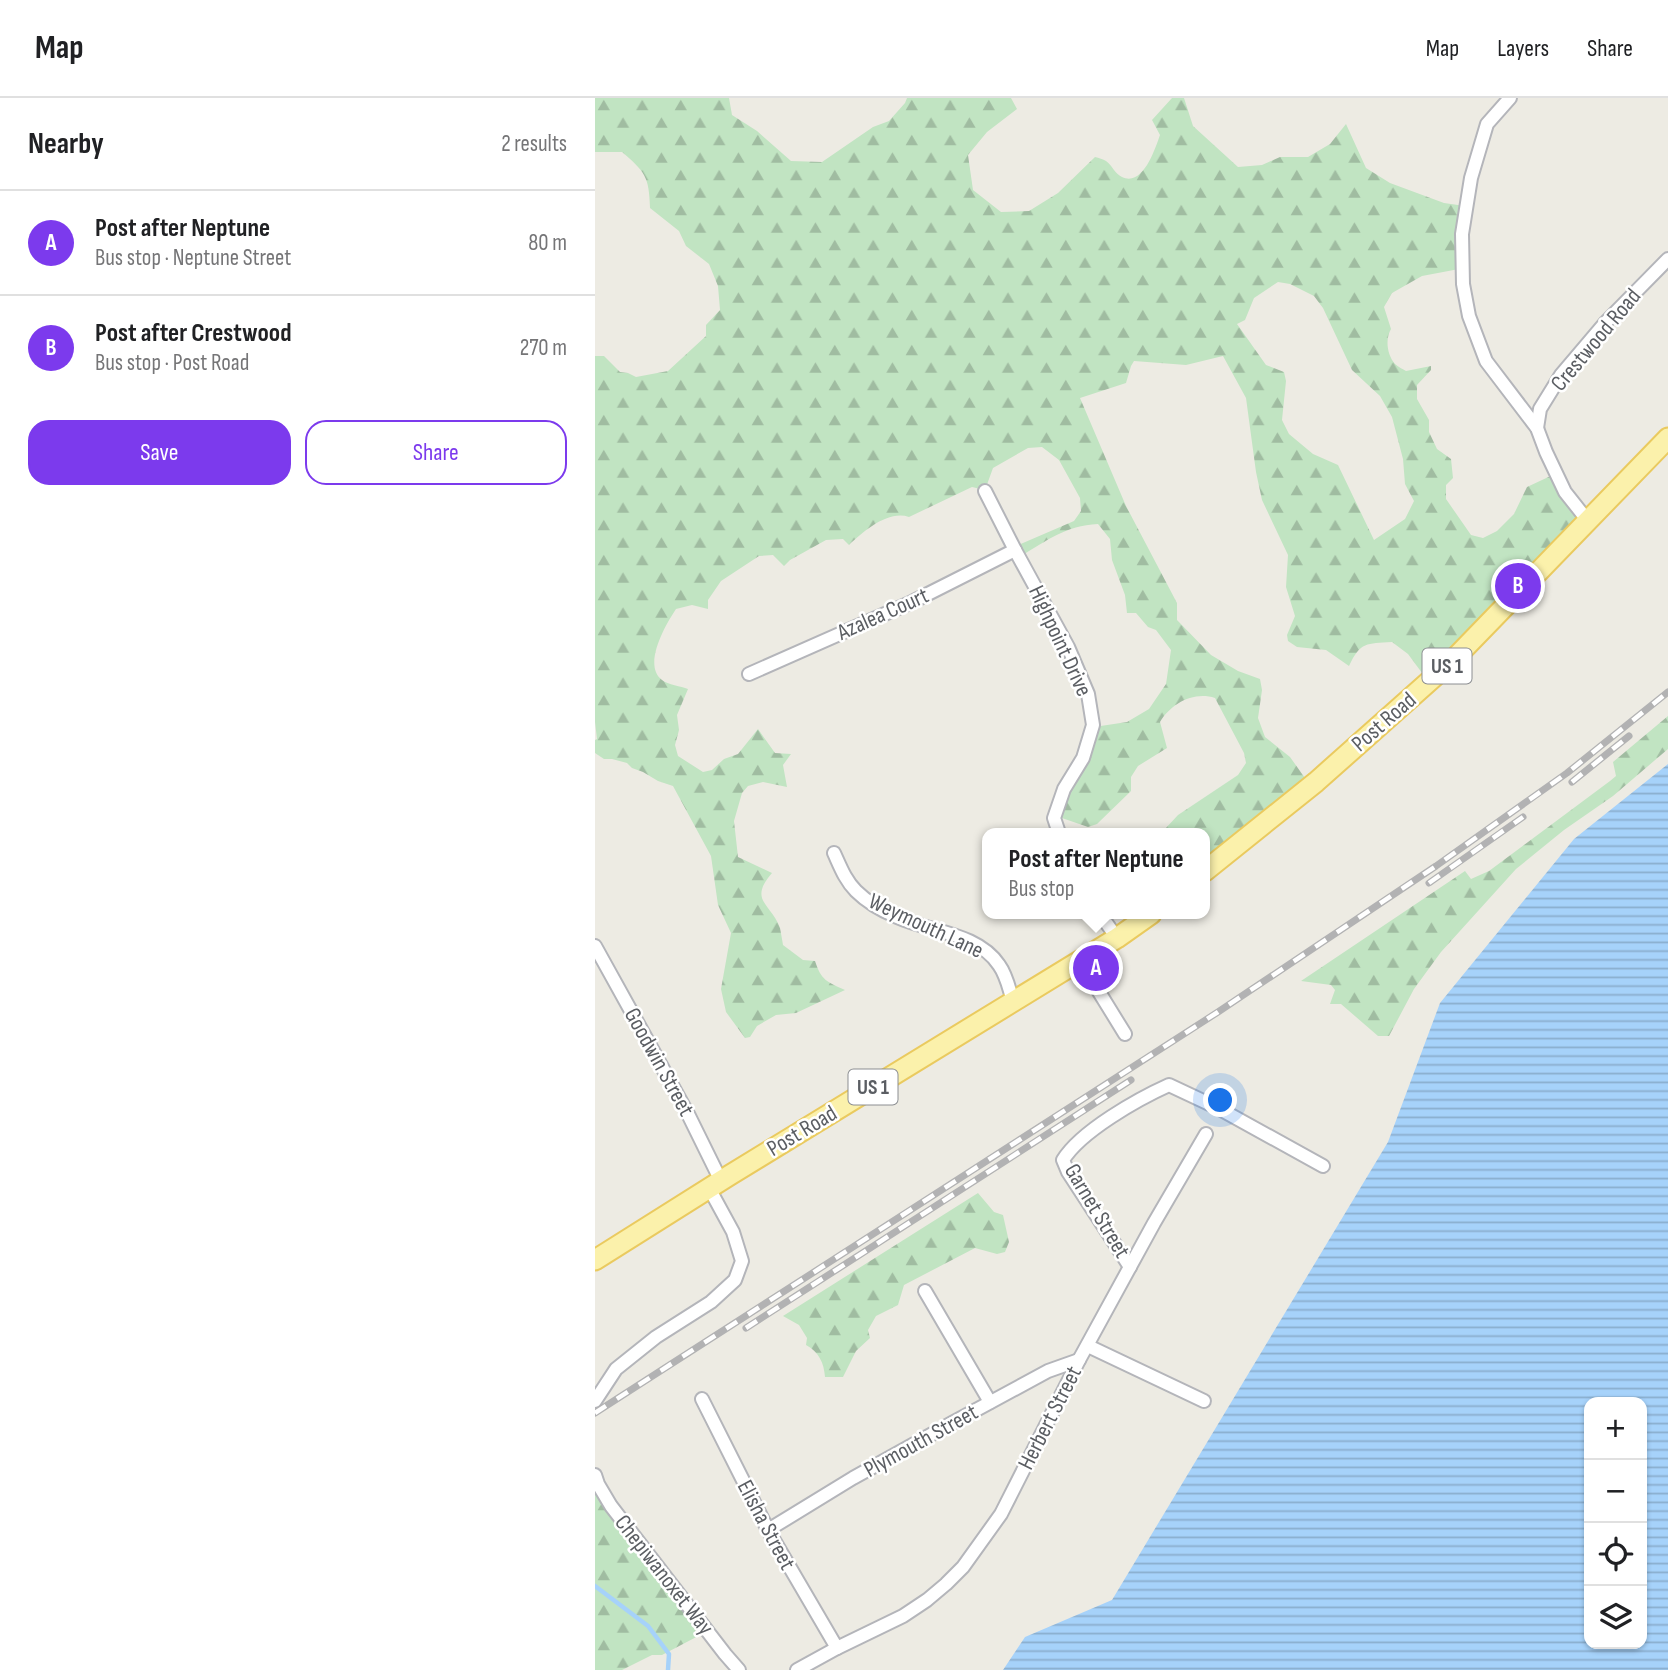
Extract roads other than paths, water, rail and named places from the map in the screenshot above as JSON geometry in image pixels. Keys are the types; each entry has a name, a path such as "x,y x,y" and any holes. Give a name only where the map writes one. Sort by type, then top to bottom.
{"main road":[{"name":"Post Road","path":"1210,867 1317,782 1452,661 1668,438"},
{"name":"Post Road","path":"595,1260 1144,919"}],"street":[{"path":"1510,98 1487,124 1471,178 1462,234 1463,284 1469,316 1486,361 1537,428 1545,452 1565,492 1588,521"},
{"name":"Crestwood Road","path":"1537,428 1540,409 1561,375 1606,322 1668,259"},
{"name":"Highpoint Drive","path":"985,491 1067,647 1088,694 1093,725 1083,758 1064,789 1054,818 1057,828"},
{"name":"Azalea Court","path":"749,674 912,602 1015,550"},
{"name":"Weymouth Lane","path":"834,853 846,878 856,891 869,901 898,917 976,944 989,954 1000,966 1013,1001"},
{"path":"1104,919 1117,938"},
{"name":"Goodwin Street","path":"595,946 688,1114 715,1184"},
{"path":"1080,961 1125,1034"},
{"name":"Garnet Street","path":"1130,1267 1068,1172 1063,1160 1070,1149 1093,1130 1143,1097 1169,1085 1218,1108 1324,1166"},
{"name":"Herbert Street","path":"837,1648 903,1616 927,1600 963,1567 1001,1514 1079,1360 1206,1134"},
{"path":"595,1401 616,1369 656,1337 711,1302 735,1280 742,1261 715,1184"},
{"path":"925,1292 990,1402"},
{"path":"1088,1346 1204,1401"},
{"name":"Plymouth Street","path":"768,1530 853,1478 990,1402 1048,1371 1079,1360"},
{"name":"Elisha Street","path":"702,1399 768,1530 837,1648"},
{"name":"Chepiwanoxet Way","path":"596,1481 611,1506 739,1670"},
{"path":"797,1670 837,1648"}],"water":[{"path":"1668,764 1668,1670 1003,1670 1025,1637 1112,1600 1388,1142 1440,1003 1574,839"}],"waterway":[{"path":"595,1586 648,1626 669,1654 668,1670"}],"railway":[{"path":"595,1413 1218,1012 1436,866 1567,773 1668,692"},
{"path":"1572,782 1629,736"},
{"path":"1429,883 1523,817"},
{"path":"746,1328 1131,1080"}],"place":[{"name":"Post after Crestwood","path":"1518,586"},
{"name":"Post after Neptune","path":"1096,968"}]}
